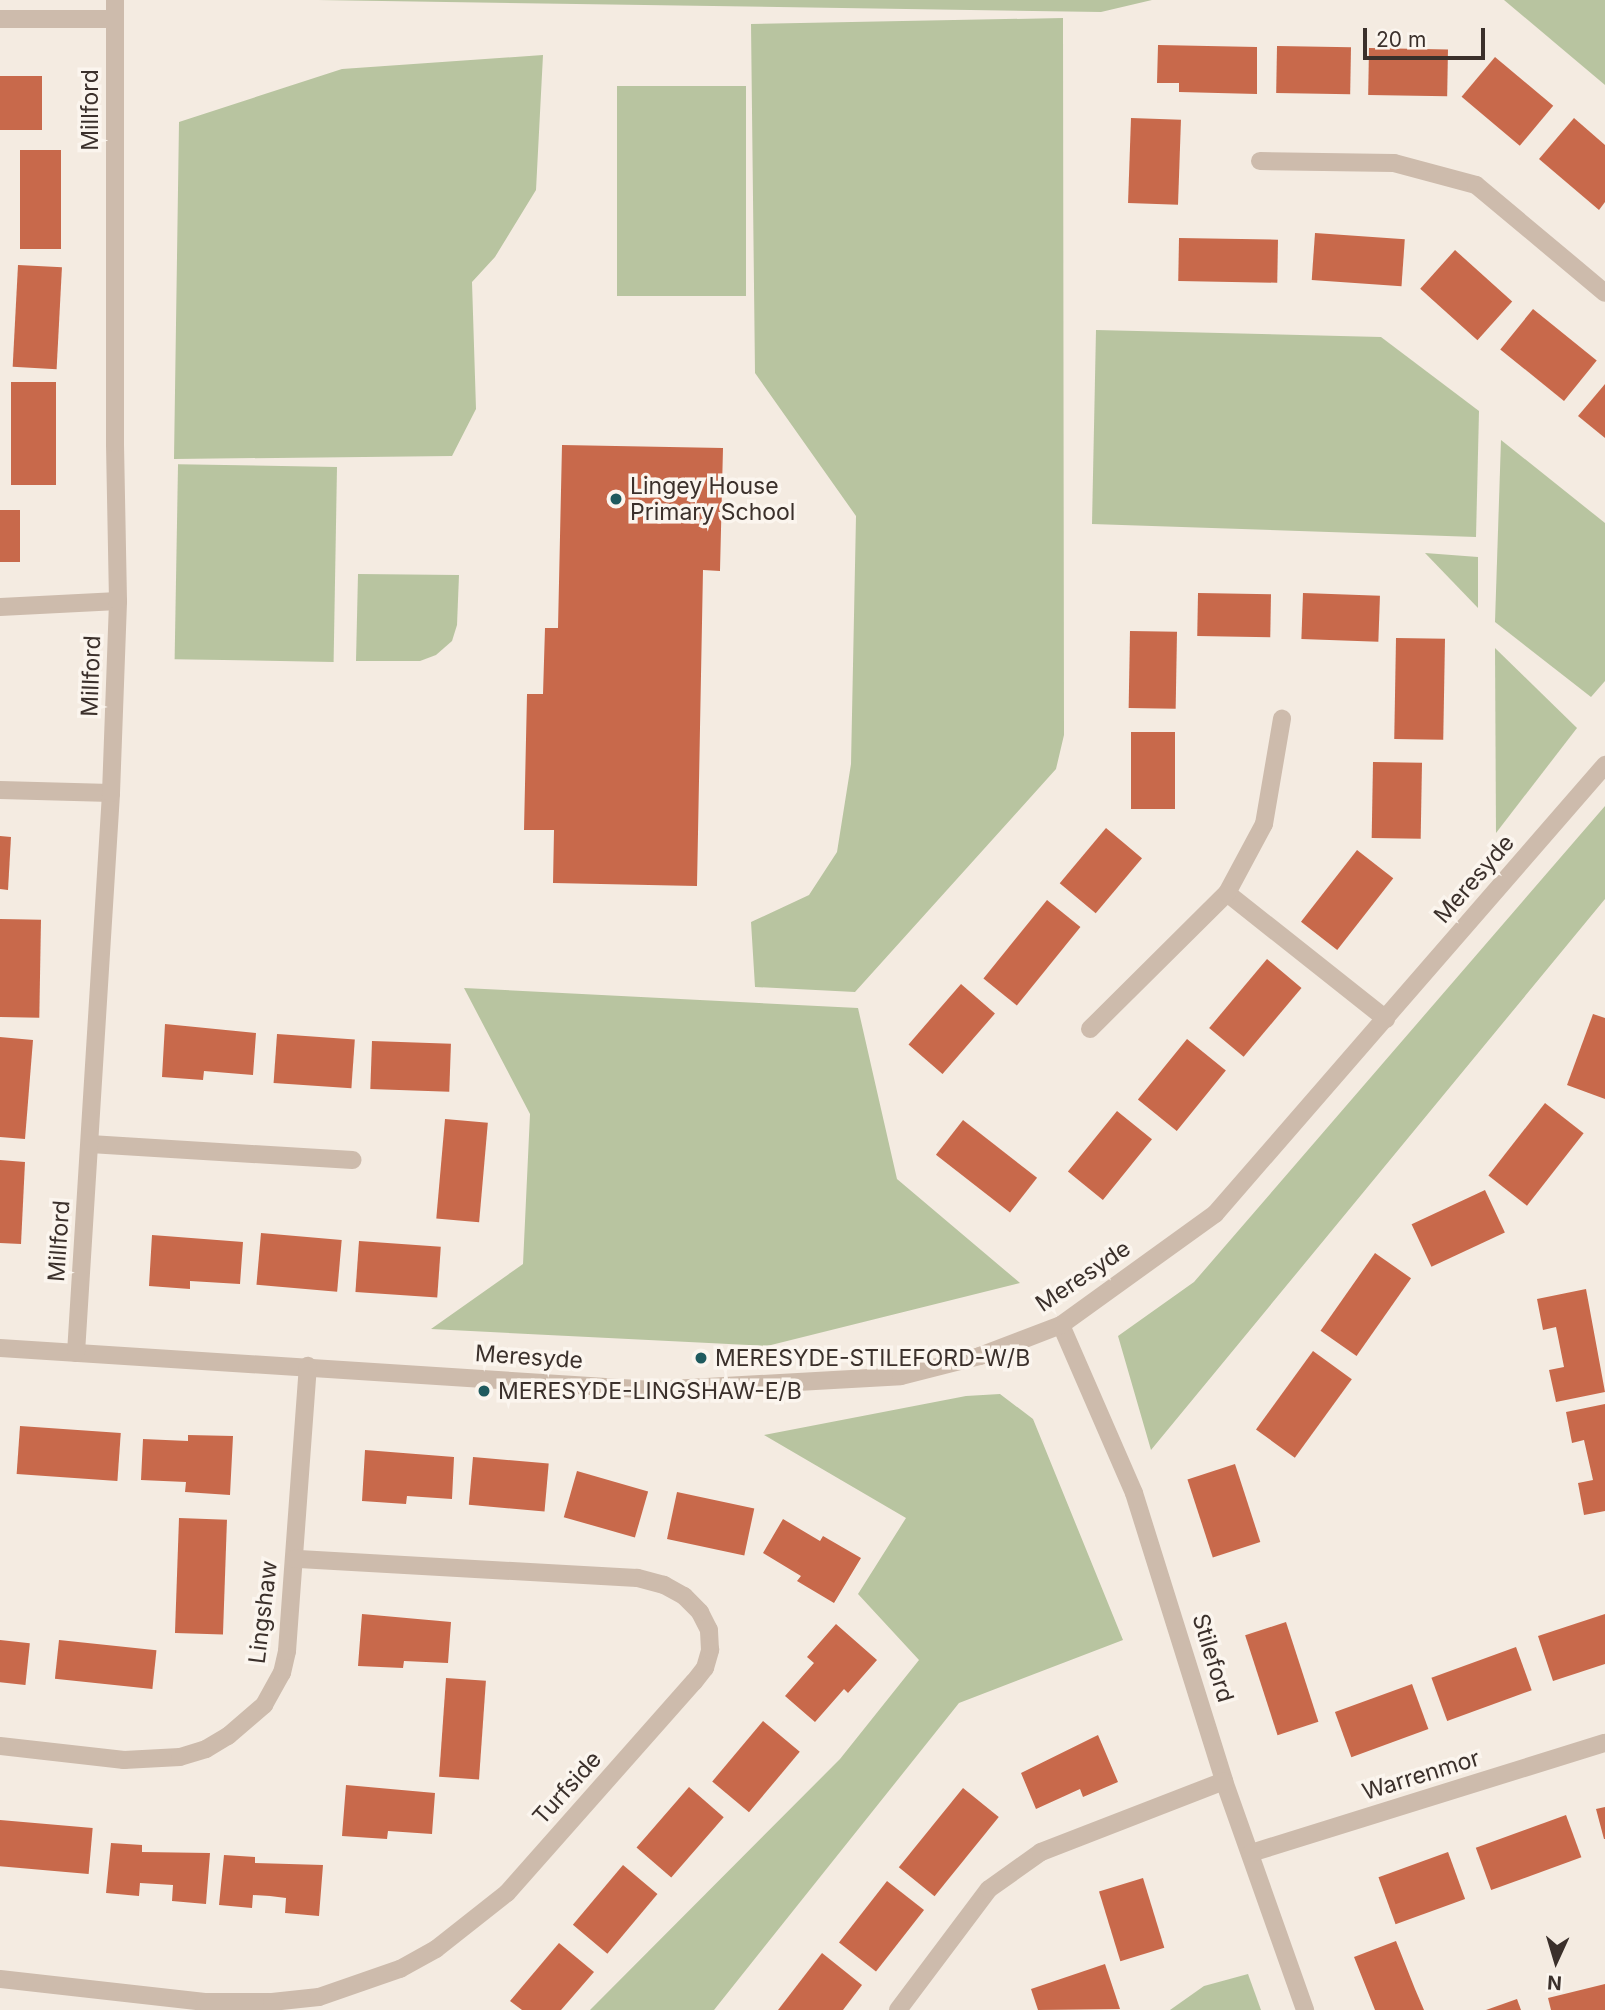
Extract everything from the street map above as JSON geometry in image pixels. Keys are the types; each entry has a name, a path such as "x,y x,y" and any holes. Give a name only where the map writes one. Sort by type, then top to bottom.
{"street":[{"name":"Millford","path":"76,1353 111,793 118,601 115,0"},
{"path":"0,19 114,19"},
{"path":"1260,162 1394,163 1475,185 1605,293"},
{"path":"0,607 118,601"},
{"path":"1090,1029 1227,893 1264,824 1282,719"},
{"name":"Meresyde","path":"0,1348 653,1390 901,1376 981,1356 1061,1325 1215,1214 1605,765"},
{"path":"0,790 111,793"},
{"path":"1227,893 1386,1019"},
{"path":"89,1144 353,1160"},
{"name":"Stileford","path":"1061,1325 1134,1493 1224,1781 1305,2010"},
{"name":"Lingshaw","path":"0,1746 152,1760 205,1749 228,1736 264,1705 282,1673 287,1651 308,1366"},
{"name":"Turfside","path":"0,1979 205,2002 272,2002 319,1997 400,1969 436,1949 507,1893 694,1682 705,1668 710,1650 709,1630 700,1612 684,1596 664,1585 636,1578 295,1559"},
{"name":"Warrenmor","path":"1251,1853 1605,1743"},
{"path":"901,2009 989,1889 1041,1852 1224,1781"}],"green space":[{"path":"318,0 1152,0 1101,12"},
{"path":"1504,0 1605,0 1605,85"},
{"path":"1063,18 1064,735 1056,769 855,992 755,987 751,922 809,895 837,852 851,764 856,516 755,373 751,24"},
{"path":"543,55 536,190 495,257 472,282 476,409 452,456 174,459 179,122 342,69"},
{"path":"617,86 746,86 746,296 617,296"},
{"path":"1096,330 1381,337 1479,411 1476,537 1092,524"},
{"path":"1501,440 1605,523 1605,681 1591,697 1495,622"},
{"path":"178,464 337,467 334,662 175,659"},
{"path":"1425,553 1478,557 1478,608"},
{"path":"358,574 459,575 457,625 452,641 436,655 420,661 356,661"},
{"path":"1495,648 1577,728 1496,833"},
{"path":"1605,806 1605,899 1151,1450 1118,1336 1194,1282"},
{"path":"464,988 858,1008 897,1179 1020,1283 767,1346 431,1329 523,1264 530,1114"},
{"path":"1000,1394 1033,1419 1123,1640 959,1703 714,2010 590,2010 840,1759 919,1660 858,1594 906,1518 764,1435 966,1396"},
{"path":"1248,1974 1261,2010 1170,2010 1204,1986"}],"building":[{"path":"1158,45 1257,47 1257,94 1179,92 1179,83 1157,83"},
{"path":"1277,46 1351,47 1350,94 1276,93"},
{"path":"1369,48 1448,49 1447,96 1368,95"},
{"path":"1495,57 1553,106 1520,146 1462,97"},
{"path":"0,76 42,76 42,130 0,130"},
{"path":"1131,118 1181,120 1178,205 1128,203"},
{"path":"1574,118 1605,145 1605,202 1599,210 1539,159"},
{"path":"20,150 61,150 61,249 20,249"},
{"path":"1315,233 1405,239 1402,286 1312,280"},
{"path":"1179,238 1278,240 1277,283 1178,281"},
{"path":"1455,250 1512,302 1477,340 1420,289"},
{"path":"18,265 62,267 57,369 13,367"},
{"path":"1533,309 1597,361 1564,401 1500,349"},
{"path":"11,382 56,382 56,485 11,485"},
{"path":"1605,384 1605,438 1578,416"},
{"path":"562,445 723,448 720,571 703,570 697,886 553,883 554,830 524,830 527,694 543,694 545,628 558,628"},
{"path":"0,510 20,510 20,562 0,562"},
{"path":"1198,593 1271,594 1270,637 1197,636"},
{"path":"1303,593 1380,596 1378,642 1301,639"},
{"path":"1130,631 1177,632 1176,709 1129,708"},
{"path":"1396,638 1445,639 1443,740 1394,739"},
{"path":"1131,732 1175,732 1175,809 1131,809"},
{"path":"1373,762 1422,763 1421,839 1372,838"},
{"path":"1106,828 1142,858 1096,913 1060,883"},
{"path":"0,836 11,837 8,890 0,889"},
{"path":"1357,850 1393,878 1337,950 1301,922"},
{"path":"1047,900 1080,927 1017,1006 983,978"},
{"path":"0,919 41,920 39,1018 0,1017"},
{"path":"1267,959 1301,988 1244,1057 1209,1028"},
{"path":"961,984 995,1014 942,1074 909,1044"},
{"path":"1593,1014 1605,1018 1605,1099 1567,1085"},
{"path":"165,1024 256,1033 253,1075 204,1071 203,1080 162,1077"},
{"path":"277,1034 355,1039 351,1088 274,1083"},
{"path":"0,1037 33,1040 25,1139 0,1137"},
{"path":"1187,1039 1226,1070 1177,1131 1138,1100"},
{"path":"372,1041 451,1044 449,1092 370,1089"},
{"path":"1545,1103 1584,1133 1527,1206 1488,1175"},
{"path":"1117,1111 1152,1139 1103,1200 1068,1172"},
{"path":"445,1119 488,1123 479,1222 436,1219"},
{"path":"963,1120 1037,1178 1010,1213 936,1155"},
{"path":"0,1160 25,1162 21,1244 0,1243"},
{"path":"1485,1190 1505,1233 1431,1267 1412,1224"},
{"path":"261,1233 342,1240 337,1292 256,1285"},
{"path":"152,1235 243,1242 240,1284 190,1281 190,1289 149,1286"},
{"path":"359,1241 441,1247 437,1298 355,1292"},
{"path":"1375,1253 1411,1278 1357,1356 1321,1331"},
{"path":"1586,1289 1605,1392 1556,1402 1549,1370 1564,1367 1556,1327 1543,1330 1537,1299"},
{"path":"1313,1351 1352,1379 1295,1458 1256,1429"},
{"path":"1605,1404 1605,1511 1584,1515 1578,1483 1593,1480 1584,1440 1572,1443 1566,1412"},
{"path":"20,1426 121,1433 117,1481 17,1474"},
{"path":"188,1435 233,1436 230,1495 185,1492 186,1482 141,1480 143,1439 188,1441"},
{"path":"365,1450 454,1457 452,1499 407,1496 406,1504 362,1501"},
{"path":"473,1457 549,1464 545,1511 469,1505"},
{"path":"1235,1464 1260,1542 1213,1557 1187,1479"},
{"path":"577,1471 648,1491 635,1538 564,1517"},
{"path":"677,1492 754,1508 744,1555 667,1539"},
{"path":"179,1518 227,1520 223,1635 175,1633"},
{"path":"783,1519 820,1541 823,1536 861,1558 834,1603 797,1581 801,1576 763,1553"},
{"path":"362,1614 451,1622 448,1663 404,1661 403,1668 358,1666"},
{"path":"1605,1614 1605,1664 1553,1681 1538,1636"},
{"path":"1286,1622 1318,1722 1278,1735 1245,1635"},
{"path":"836,1624 877,1660 848,1693 844,1689 815,1722 785,1696 814,1663 807,1657"},
{"path":"0,1640 30,1643 25,1685 0,1682"},
{"path":"59,1640 156,1650 152,1689 55,1679"},
{"path":"1516,1647 1532,1690 1447,1721 1431,1678"},
{"path":"446,1678 486,1681 479,1780 439,1777"},
{"path":"1412,1684 1428,1729 1351,1757 1335,1712"},
{"path":"763,1721 800,1752 749,1812 712,1782"},
{"path":"1098,1735 1118,1782 1083,1797 1080,1789 1036,1809 1021,1773"},
{"path":"346,1785 435,1793 432,1834 388,1831 387,1839 342,1836"},
{"path":"689,1787 724,1817 671,1878 637,1847"},
{"path":"963,1788 999,1817 935,1896 899,1867"},
{"path":"1605,1807 1605,1839 1604,1839 1596,1809"},
{"path":"1566,1815 1581,1857 1491,1890 1476,1848"},
{"path":"0,1820 93,1828 89,1874 0,1866"},
{"path":"111,1843 142,1845 142,1852 210,1853 206,1904 172,1901 173,1885 140,1883 139,1896 106,1893"},
{"path":"1448,1852 1465,1899 1396,1924 1378,1877"},
{"path":"224,1855 255,1857 255,1863 323,1865 319,1916 285,1913 286,1898 270,1896 253,1895 252,1908 219,1905"},
{"path":"623,1865 657,1894 607,1954 573,1925"},
{"path":"1143,1878 1164,1948 1120,1961 1099,1891"},
{"path":"887,1881 924,1910 876,1971 839,1942"},
{"path":"1396,1941 1424,2010 1375,2010 1354,1957"},
{"path":"559,1943 594,1972 561,2010 522,2010 510,2001"},
{"path":"822,1953 862,1985 843,2010 778,2010"},
{"path":"1105,1964 1120,2009 1038,2010 1031,1989"},
{"path":"1605,1984 1605,2010 1551,2010 1548,1998"},
{"path":"1517,1999 1521,2010 1486,2010"}],"place":[{"name":"Lingey House Primary School","path":"616,499"},
{"name":"MERESYDE-STILEFORD-W/B","path":"701,1358"},
{"name":"MERESYDE-LINGSHAW-E/B","path":"484,1391"}]}
